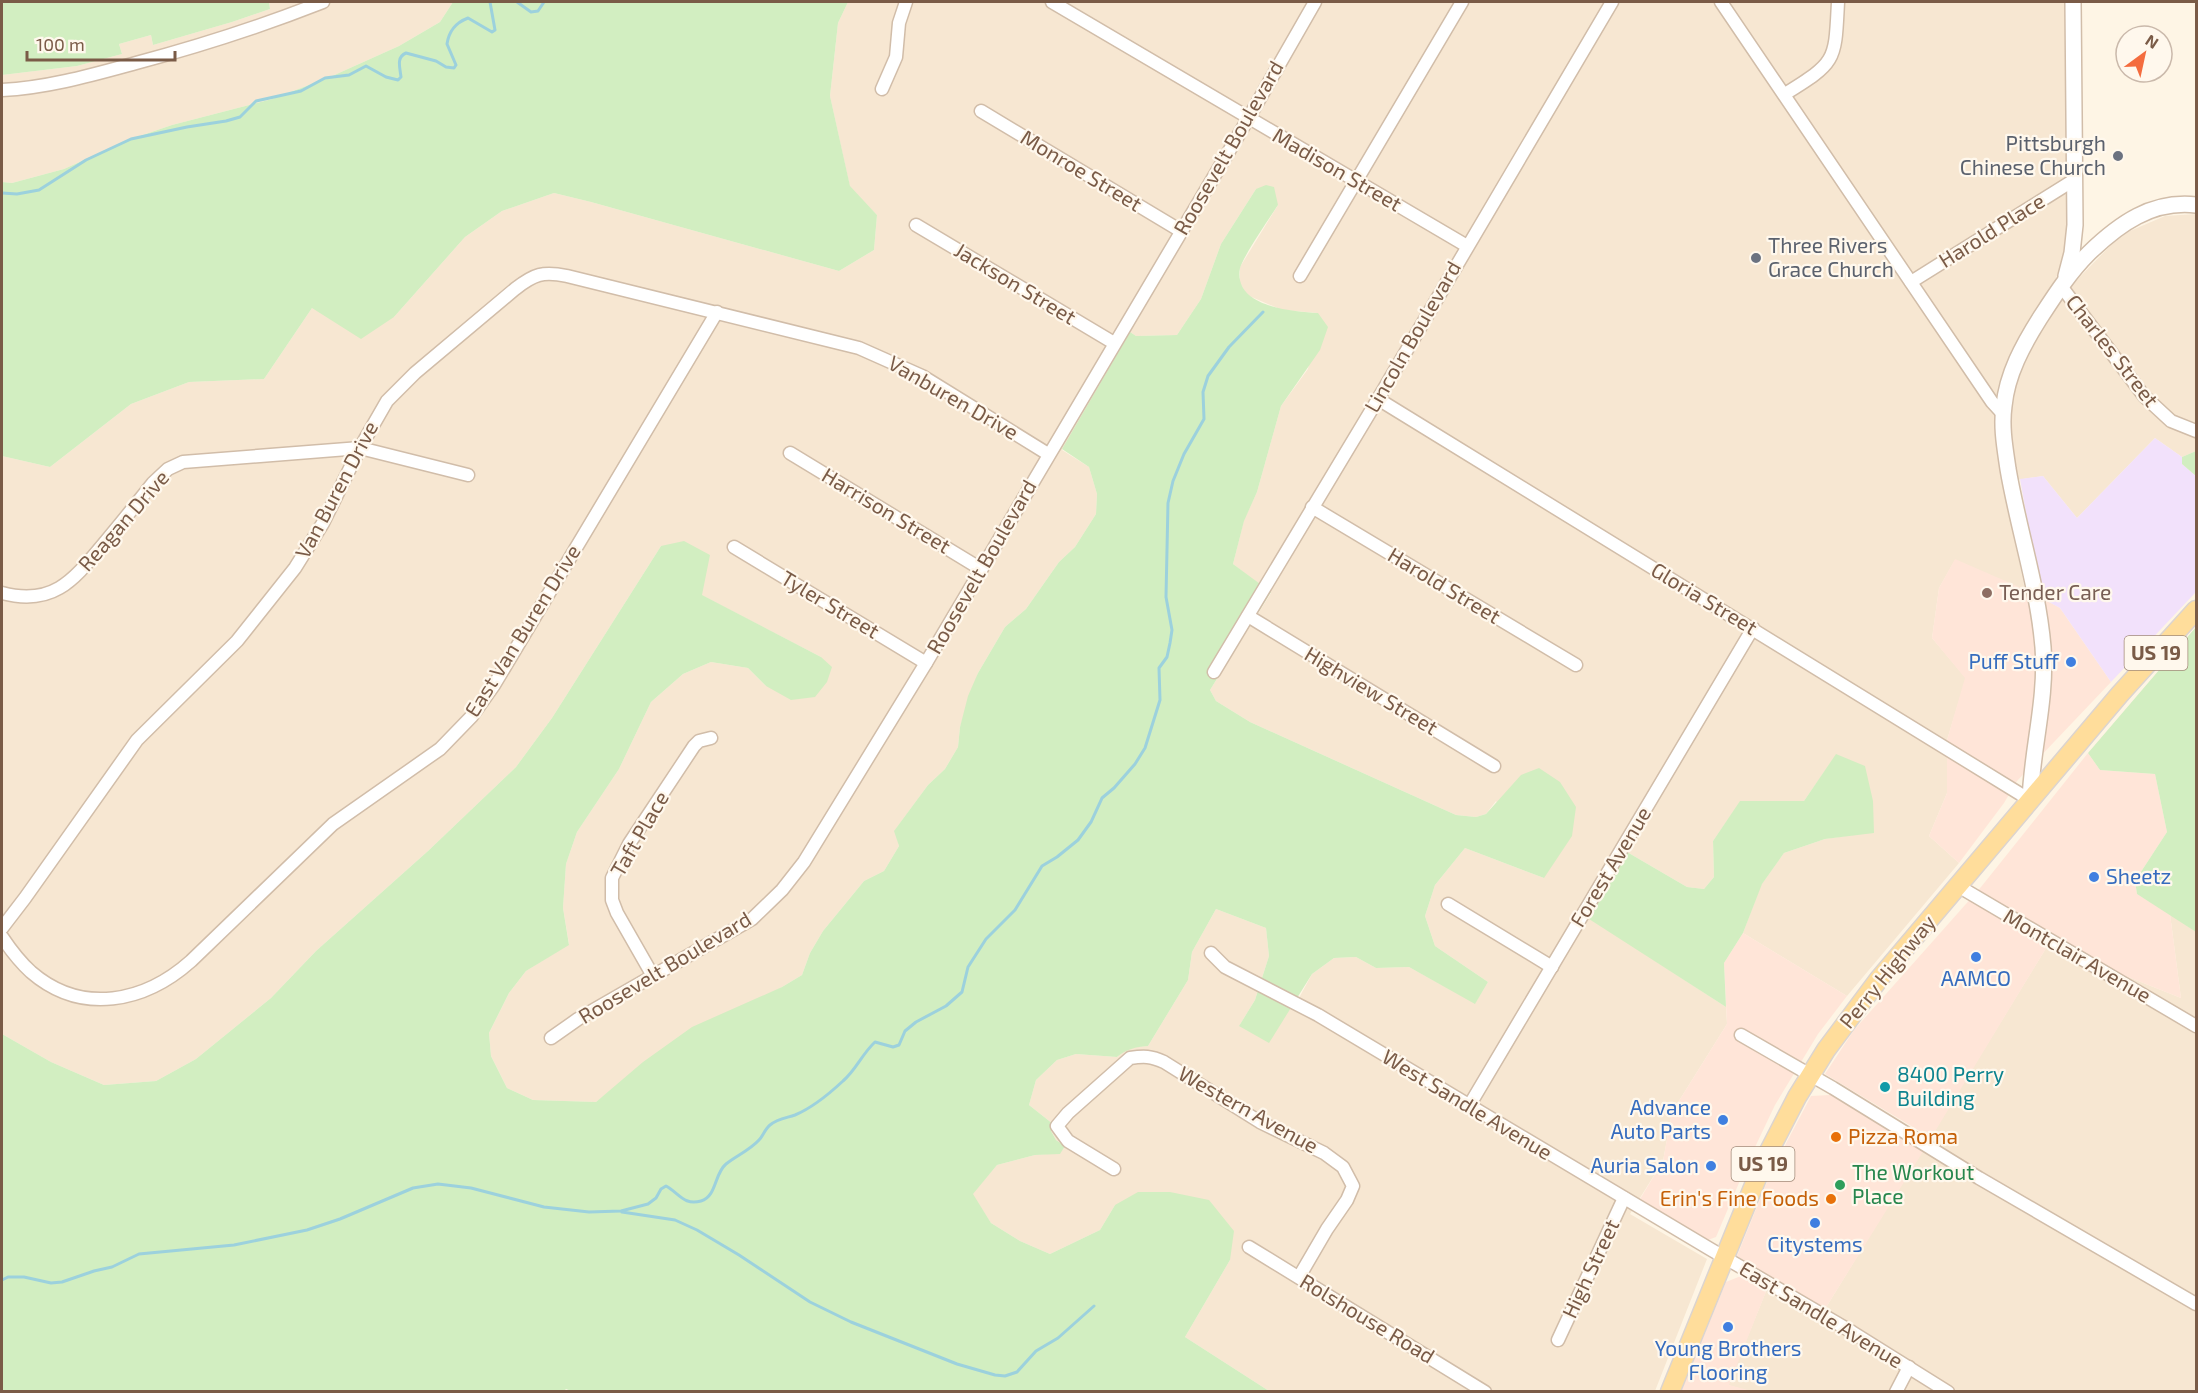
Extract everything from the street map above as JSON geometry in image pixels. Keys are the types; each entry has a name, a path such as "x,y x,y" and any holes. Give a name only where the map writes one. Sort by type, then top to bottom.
{"main road":[{"name":"Perry Highway","path":"1670,1392 1773,1142 1810,1075 1854,1011 2120,694 2196,610"}],"street":[{"path":"2,90 35,87 122,67 220,40 323,2"},
{"path":"882,89 896,57 899,23 906,2"},
{"name":"Madison Street","path":"1052,2 1467,246"},
{"path":"1300,276 1462,2"},
{"name":"Lincoln Boulevard","path":"1214,672 1612,2"},
{"path":"1721,2 1992,402 2003,409"},
{"path":"1785,94 1821,71 1832,56 1836,46 1838,2"},
{"path":"2030,800 2032,766 2043,700 2043,644 2038,610 2010,481 2003,436 2003,409 2008,385 2023,346 2061,286 2071,262 2075,225 2073,2"},
{"name":"Roosevelt Boulevard","path":"551,1038 578,1019 752,919 783,890 804,862 926,663 1248,119 1311,3"},
{"name":"Monroe Street","path":"981,111 1181,231"},
{"name":"Harold Place","path":"1911,282 2074,180"},
{"path":"2061,286 2100,243 2130,219 2148,210 2168,205 2196,205"},
{"name":"Jackson Street","path":"916,225 1114,343"},
{"path":"2075,225 2100,243"},
{"name":"Van Buren Drive","path":"2,928 136,740 226,652 271,600 315,538 380,411 395,391 515,289 532,277 541,274 567,276 717,312"},
{"name":"Charles Street","path":"2061,286 2144,396 2171,421 2196,431"},
{"name":"Vanburen Drive","path":"717,312 872,352 922,376 1048,454"},
{"name":"East Van Buren Drive","path":"2,937 29,971 62,991 84,998 110,999 146,991 168,980 185,967 333,824 440,749 467,722 494,685 717,312"},
{"name":"Gloria Street","path":"1378,399 2030,800"},
{"name":"Reagan Drive","path":"2,592 21,596 41,595 70,582 153,483 174,465 212,459 360,448 468,476"},
{"name":"Harrison Street","path":"790,453 981,569"},
{"name":"Harold Street","path":"1312,507 1576,665"},
{"name":"Tyler Street","path":"734,547 926,663"},
{"name":"Highview Street","path":"1248,616 1494,766"},
{"name":"Forest Avenue","path":"1469,1106 1753,628"},
{"name":"Taft Place","path":"653,976 617,913 612,900 612,878 629,844 694,746 699,741 711,738"},
{"name":"Montclair Avenue","path":"1958,886 2196,1026"},
{"path":"1448,903 1552,967"},
{"name":"West Sandle Avenue","path":"1211,953 1226,967 1318,1015 1724,1258"},
{"path":"1741,1035 1979,1178 2196,1304"},
{"name":"Western Avenue","path":"1114,1169 1068,1141 1057,1126 1068,1113 1130,1058 1152,1056 1260,1122 1314,1147 1343,1167 1353,1186 1347,1200 1299,1277"},
{"name":"High Street","path":"1558,1341 1624,1198"},
{"name":"Rolshouse Road","path":"1249,1247 1485,1392"},
{"name":"East Sandle Avenue","path":"1724,1258 1842,1326 1948,1392"},
{"path":"1896,1392 1910,1368"}],"shaded area":[{"path":"269,2 453,2 440,22 399,46 330,77 272,99 172,125 131,139 64,169 12,183 2,182 2,75 77,66 122,54 119,44 151,35 153,45 270,9"},
{"path":"848,2 2065,2 2067,214 2064,259 2056,278 2072,285 2113,243 2130,231 2165,216 2196,214 2196,451 2182,457 2155,438 2077,518 2043,476 2003,482 2025,590 1955,560 1939,588 1932,638 1966,678 1947,740 1947,793 1929,836 1959,863 1847,996 1743,933 1761,885 1784,853 1825,839 1873,832 1836,755 1804,801 1740,802 1713,841 1714,877 1704,889 1687,887 1627,852 1589,918 1726,1007 1727,1024 1672,1112 1663,1161 1630,1214 1707,1259 1655,1391 1494,1392 1490,1389 1489,1392 1269,1391 1185,1337 1230,1260 1115,1205 1100,1230 1050,1254 1020,1241 991,1223 972,1194 997,1165 1035,1155 1060,1153 1065,1146 1056,1140 1051,1131 1053,1124 1029,1105 1036,1080 1057,1060 1076,1054 1117,1057 1124,1051 1135,1047 1148,1046 1188,980 1192,952 1216,909 1266,928 1269,956 1255,1000 1239,1026 1299,998 1312,974 1334,958 1356,957 1376,968 1409,967 1475,1003 1488,982 1435,946 1425,916 1435,885 1465,848 1544,878 1496,801 1486,814 1476,817 1456,815 1250,722 1216,701 1210,690 1271,593 1233,564 1244,520 1257,492 1281,406 1308,369 1318,313 1282,310 1247,295 1240,283 1240,267 1278,205 1256,189 1221,244 1201,299 1177,335 1136,336 1130,332 1062,450 1089,467 1097,494 1096,514 1075,547 1059,562 1026,609 1005,627 978,673 960,727 958,747 945,769 928,785 895,830 899,846 884,871 864,881 823,931 810,953 802,975 614,1088 596,1102 533,1100 507,1088 491,1056 489,1033 509,993 526,971 569,944 563,908 566,864 577,832 619,769 651,702 683,674 711,662 748,668 766,686 821,657 701,595 661,546 552,718 516,767 428,851 316,951 271,998 196,1059 156,1081 104,1085 51,1062 2,1034 2,456 50,467 131,404 189,382 264,379 312,308 394,317 465,237 502,211 554,193 839,271 874,250 877,215 850,187 830,96 838,23"},
{"path":"2155,438 2182,457 2182,464 2196,476 2196,592 2111,682 2060,608 2045,600 2020,479 2043,476 2077,518"},
{"path":"1955,559 2035,594 2060,608 2111,682 2017,781 2004,803 1959,863 1929,836 1947,793 1947,740 1965,678 1932,638 1939,588"},
{"path":"2088,753 2100,770 2155,774 2167,832 2135,881 2137,894 2170,914 2181,998 2048,945 1931,1138 1825,1074 1854,1030 1981,887"},
{"path":"2170,914 2196,932 2196,1391 1752,1392 1728,1385 1769,1284 1822,1314 2048,945 2181,998"},
{"path":"1743,933 1847,996 1818,1034 1775,1105 1716,1237 1708,1240 1640,1199 1663,1161 1672,1112 1727,1024 1724,963"},
{"path":"1830,1095 1924,1150 1825,1309 1737,1256 1771,1172 1811,1096"},
{"path":"1741,1276 1767,1289 1729,1385 1752,1391 1681,1392 1726,1282"}],"green space":[{"path":"2,2 269,2 270,9 153,45 151,35 119,44 122,54 77,66 2,75"},
{"path":"453,2 848,2 838,23 830,96 850,186 877,215 874,250 839,271 554,193 502,211 465,237 394,317 361,339 312,308 264,379 189,382 131,404 50,467 2,456 2,182 12,183 64,169 131,139 172,125 272,99 330,77 399,46 440,22"},
{"path":"1266,185 1274,187 1278,205 1242,263 1240,281 1245,291 1254,299 1293,311 1318,313 1328,327 1320,350 1281,406 1257,492 1244,521 1233,564 1271,592 1210,690 1216,701 1250,722 1456,815 1476,817 1486,814 1521,775 1539,768 1560,782 1576,807 1572,836 1544,878 1465,848 1435,885 1425,916 1435,946 1488,982 1475,1004 1409,967 1376,968 1356,957 1334,958 1312,974 1269,1043 1239,1026 1255,1000 1269,956 1266,928 1216,909 1192,952 1188,980 1148,1046 1131,1049 1117,1057 1076,1054 1057,1060 1036,1080 1029,1105 1053,1124 1051,1131 1056,1140 1065,1146 1060,1154 1035,1155 997,1165 973,1194 991,1223 1020,1241 1050,1254 1100,1230 1115,1205 1138,1192 1170,1192 1209,1200 1234,1231 1230,1260 1185,1337 1269,1391 574,1392 566,1389 563,1392 2,1391 2,1034 51,1062 104,1085 156,1081 196,1059 271,998 316,951 428,851 516,767 552,718 661,546 684,541 710,555 702,595 821,657 832,667 827,682 815,697 791,700 766,686 748,668 711,662 683,674 651,702 619,769 577,832 566,864 563,908 569,945 526,971 509,993 489,1033 491,1056 507,1088 533,1100 596,1102 643,1062 692,1027 782,987 802,975 810,953 823,931 864,881 884,871 899,846 894,831 928,785 945,769 958,747 960,727 968,696 978,673 1005,627 1026,609 1059,562 1075,547 1096,514 1097,494 1089,467 1062,449 1130,332 1136,336 1177,335 1201,299 1221,244 1256,189"},
{"path":"2196,451 2196,476 2182,464 2182,457"},
{"path":"2196,627 2196,932 2137,894 2135,881 2167,832 2155,774 2100,770 2088,753"},
{"path":"1836,754 1865,766 1873,801 1874,833 1825,839 1784,853 1762,884 1743,933 1724,963 1726,1007 1589,919 1627,852 1687,887 1704,889 1714,877 1713,841 1740,801 1804,801"}],"waterway":[{"path":"2,193 17,194 39,190 86,160 131,139 240,117 256,101 301,91 325,78 349,75 366,66 386,77 398,80 401,77 400,60 406,53 454,68 456,65 447,44 451,31 468,18 492,32 495,30 490,2"},
{"path":"517,2 531,12 538,11 544,2"},
{"path":"2,1280 8,1277 24,1277 51,1283 62,1282 112,1267 139,1254 234,1245 307,1230 340,1219 413,1188 438,1184 471,1188 544,1207 589,1212 621,1211 648,1204 666,1186 690,1202 701,1201 710,1195 722,1168 755,1144 770,1125 814,1105 848,1077 875,1042 893,1047 899,1045 905,1031 916,1022 946,1006 962,992 968,967 986,939 1015,910 1042,866 1078,840 1091,822 1102,798 1135,764 1145,748 1160,700 1159,668 1167,657 1172,630 1166,597 1168,503 1173,481 1184,454 1204,419 1203,392 1208,376 1229,347 1263,312"},
{"path":"622,1212 675,1220 739,1255 810,1302 851,1322 957,1364 995,1375 1005,1376 1017,1372 1036,1351 1058,1338 1094,1306"}],"place":[{"name":"Pittsburgh Chinese Church","path":"2118,156"},
{"name":"Three Rivers Grace Church","path":"1756,258"},
{"name":"Tender Care","path":"1987,593"},
{"name":"Puff Stuff","path":"2071,662"},
{"name":"Sheetz","path":"2094,877"},
{"name":"AAMCO","path":"1976,957"},
{"name":"8400 Perry Building","path":"1885,1087"},
{"name":"Advance Auto Parts","path":"1723,1120"},
{"name":"Pizza Roma","path":"1836,1137"},
{"name":"Auria Salon","path":"1711,1166"},
{"name":"The Workout Place","path":"1840,1185"},
{"name":"Erin's Fine Foods","path":"1831,1199"},
{"name":"Citystems","path":"1815,1223"},
{"name":"Young Brothers Flooring","path":"1728,1327"}]}
